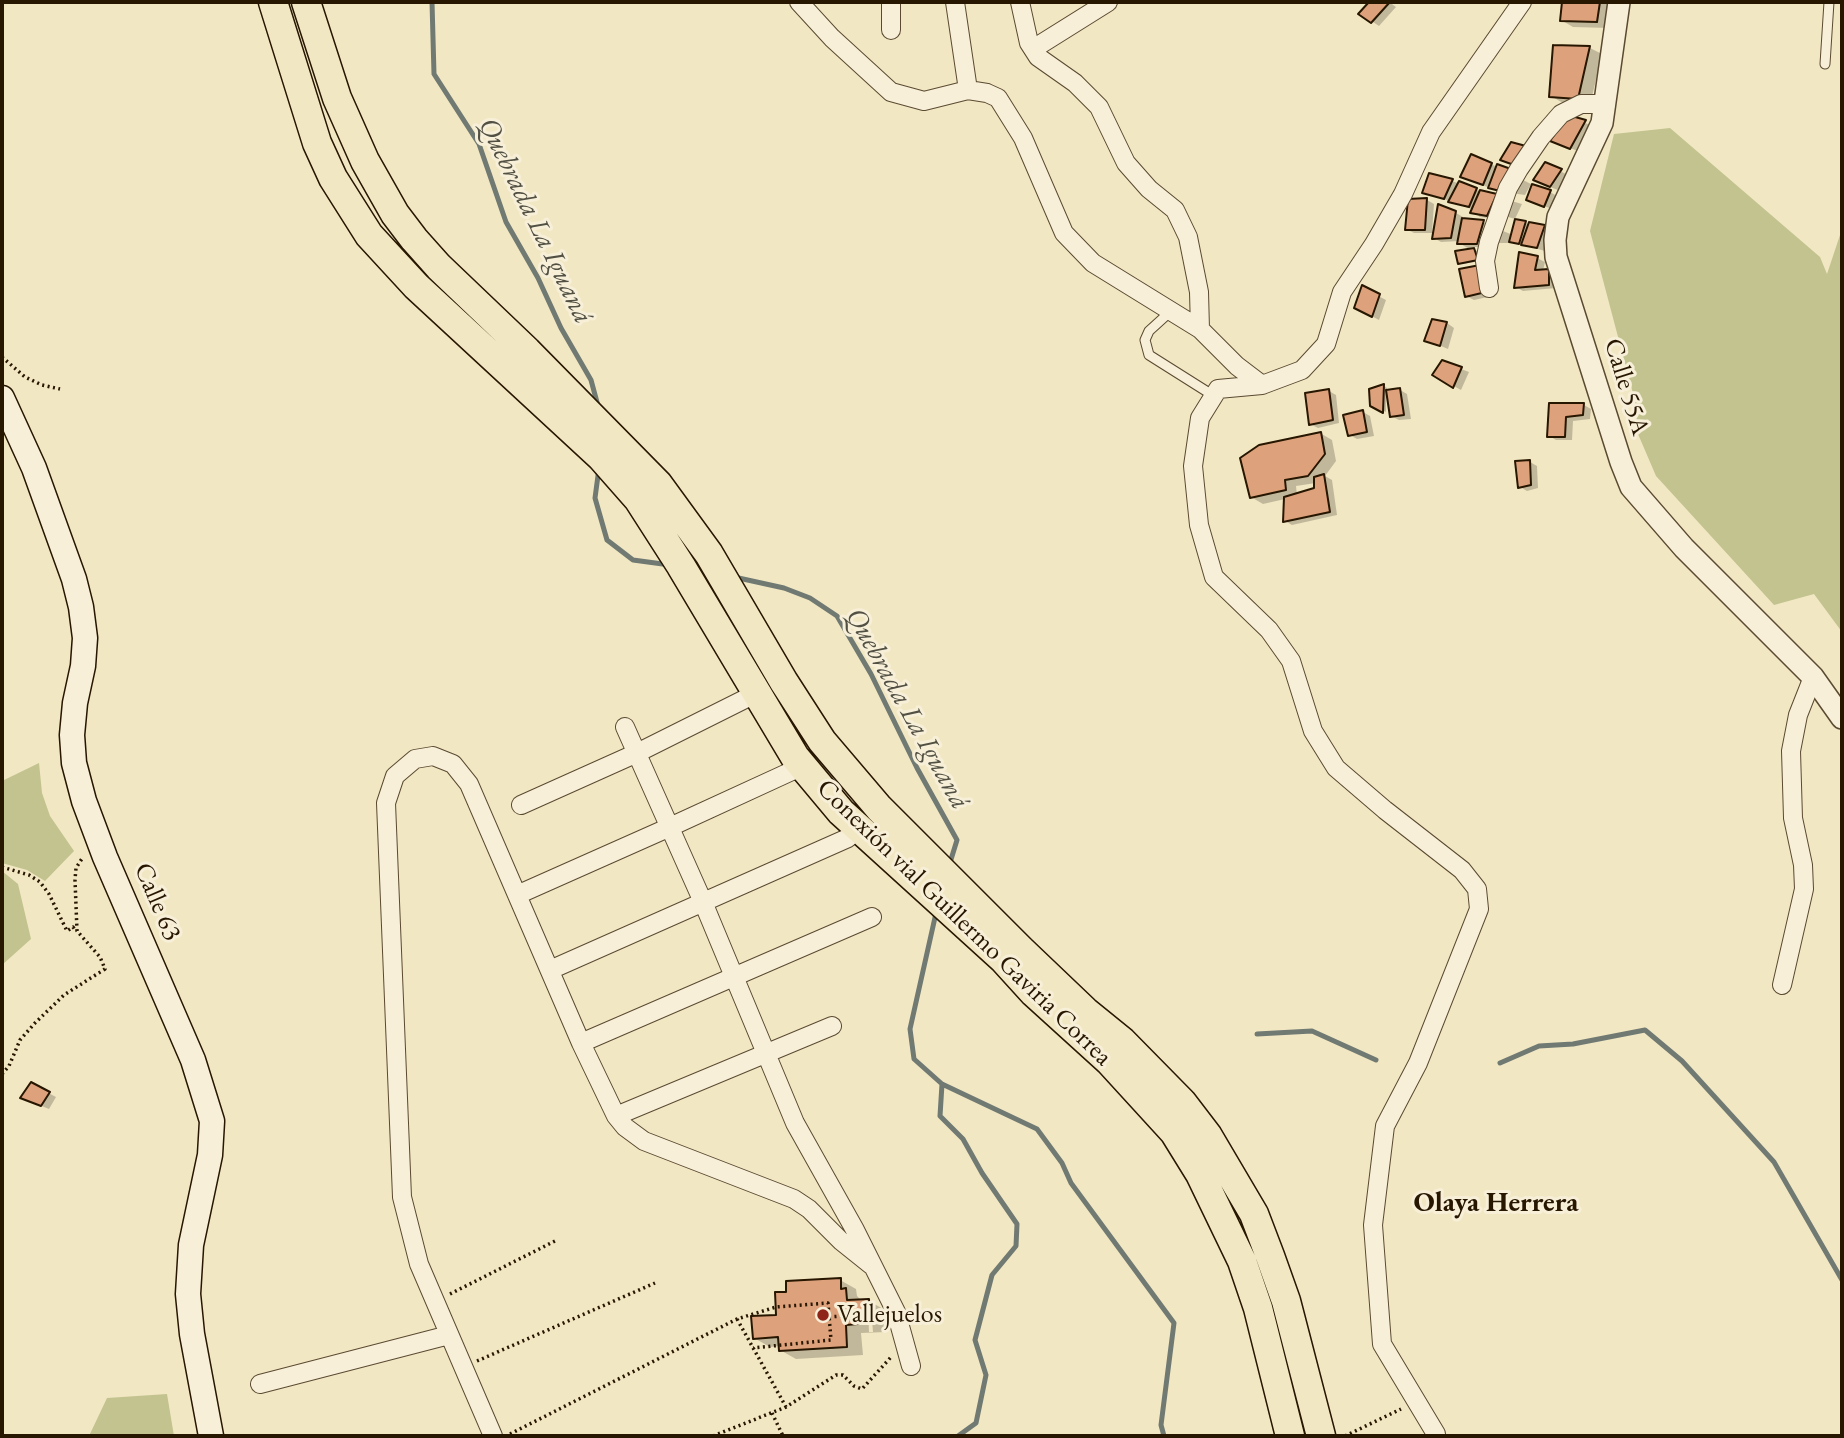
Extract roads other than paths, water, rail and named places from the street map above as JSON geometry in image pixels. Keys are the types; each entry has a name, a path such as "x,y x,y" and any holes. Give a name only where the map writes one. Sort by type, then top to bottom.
{"highway":[{"name":"Conexión vial Guillermo Gaviria Correa","path":"273,2 317,143 349,206 391,260 551,394"},
{"name":"Conexión vial Guillermo Gaviria Correa","path":"306,2 337,98 365,160 394,214 551,394 638,499 681,566 779,732 816,783 865,834 1122,1041 1182,1102 1208,1136 1254,1214 1286,1301 1321,1436"},
{"name":"Conexión vial Guillermo Gaviria Correa","path":"1013,955 1034,993 1143,1096 1174,1132 1200,1174 1246,1273 1258,1308 1290,1436"}],"main road":[{"name":"Calle 63","path":"2,398 34,468 74,579 81,607 85,638 72,735 74,762 84,802 193,1060 212,1121 210,1155 191,1245 188,1294 192,1334 211,1436"}],"street":[{"path":"799,2 832,38 891,92 923,101 968,90 998,98 1023,138 1064,233 1094,263 1200,329 1237,366 1262,384"},
{"path":"891,2 891,30"},
{"path":"955,2 968,90"},
{"path":"1020,2 1023,22 1038,57 1075,83 1099,107 1126,163 1149,189 1175,210 1188,237 1199,292 1200,329"},
{"path":"1033,49 1108,2"},
{"path":"1436,1434 1381,1344 1373,1225 1385,1126 1418,1063 1479,909 1477,889 1462,870 1336,768 1313,731 1292,661 1269,630 1214,577 1199,525 1194,466 1200,418 1218,389 1262,384 1302,370 1326,344 1342,292 1403,194 1431,132 1522,2"},
{"name":"Calle 55A","path":"1619,2 1606,104 1598,133 1558,217 1556,257 1620,462 1631,487 1710,574 1813,677 1842,718"},
{"path":"1489,288 1485,261 1489,242 1508,188 1518,169 1561,114 1581,104 1606,104"},
{"path":"1782,985 1804,889 1803,864 1793,818 1791,751 1798,715 1813,677"},
{"path":"521,805 637,754 747,698"},
{"path":"625,727 703,902 795,1123 855,1230 896,1312 911,1366"},
{"path":"493,1436 419,1264 402,1197 386,803 395,776 415,759 433,756 453,764 469,784 615,1116 629,1131 644,1141 794,1199 809,1209 841,1241 871,1265"},
{"path":"517,894 794,770"},
{"path":"550,970 848,838"},
{"path":"582,1043 872,917"},
{"path":"615,1116 832,1026"},
{"path":"260,1384 449,1335"}],"lane":[{"path":"1825,64 1829,2"},
{"path":"1171,311 1149,331 1145,340 1149,355 1214,396"}],"waterway":[{"name":"Quebrada La Iguaná","path":"432,2 434,74 479,144 506,222 591,380 598,406"},
{"name":"Quebrada La Iguaná","path":"599,468 595,498 607,540 633,560 670,565"},
{"name":"Quebrada La Iguaná","path":"734,577 784,588 810,598 837,616 871,674 917,768 957,840 949,866"},
{"name":"Quebrada La Iguaná","path":"936,913 910,1029 914,1059 942,1084 1037,1129 1062,1163 1071,1183 1174,1323 1161,1425 1164,1436"},
{"path":"1500,1063 1539,1046 1573,1044 1645,1030 1682,1061 1774,1162 1842,1280"},
{"path":"1257,1034 1312,1031 1376,1060"},
{"path":"942,1084 940,1116 963,1139 982,1173 1017,1224 1016,1246 992,1275 975,1340 986,1375 976,1423 958,1436"}],"place":[{"name":"Vallejuelos","path":"823,1315"}],"district":[{"name":"Olaya Herrera","path":"1496,1203"}]}
